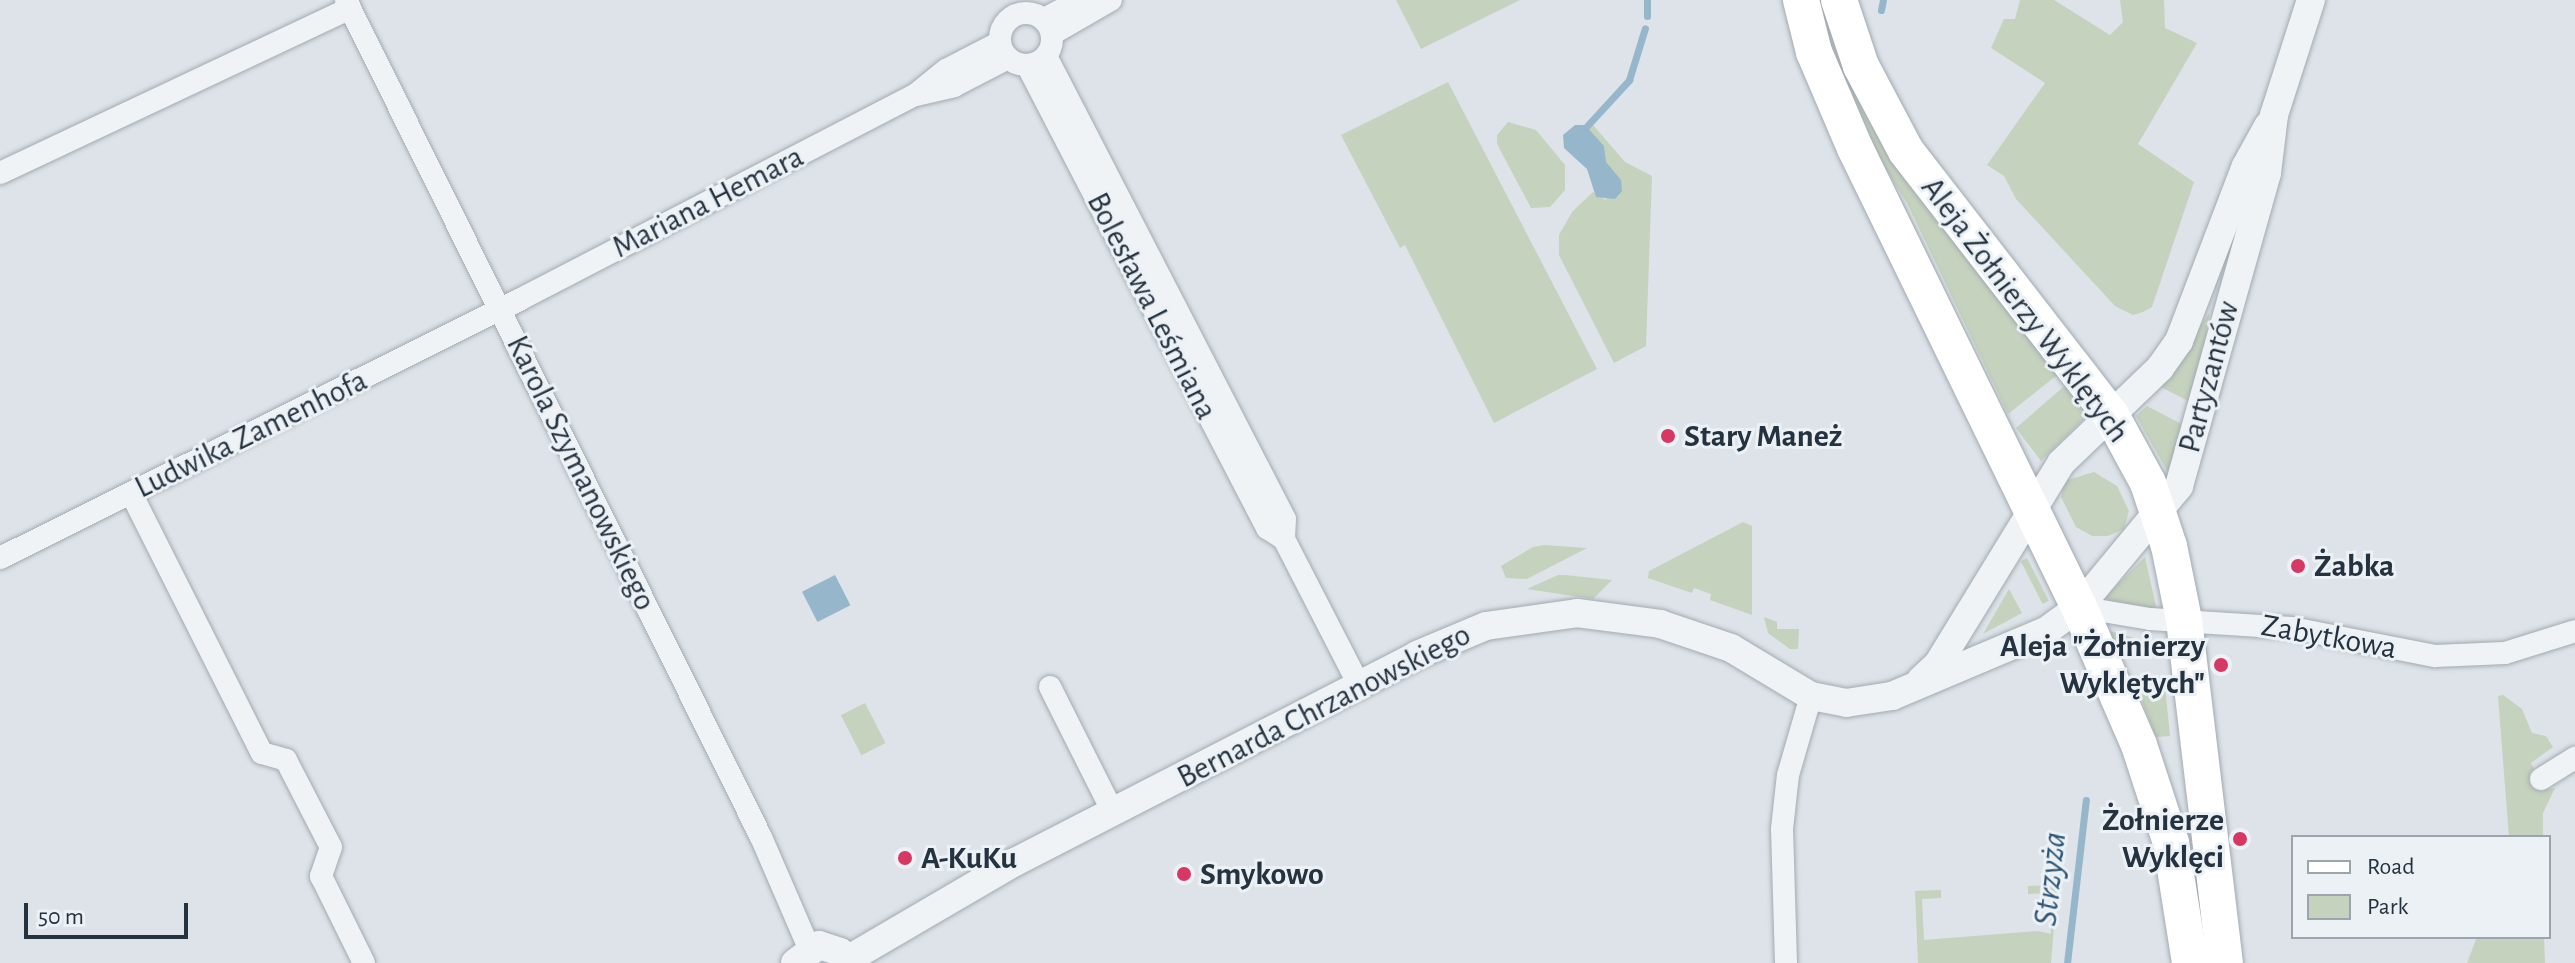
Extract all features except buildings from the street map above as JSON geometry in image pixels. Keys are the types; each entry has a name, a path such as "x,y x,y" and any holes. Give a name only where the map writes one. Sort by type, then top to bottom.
{"main road":[{"name":"Aleja Żołnierzy Wyklętych","path":"1801,0 1814,52 1855,148 2079,607 2153,781 2171,843 2190,963"},
{"name":"Aleja Żołnierzy Wyklętych","path":"1839,0 1861,66 1906,151 2111,415 2159,513 2184,620 2225,963"}],"street":[{"path":"1020,55 1048,26 1080,0"},
{"path":"1048,26 1111,0"},
{"name":"Partyzantów","path":"2030,509 2061,463 2160,368 2179,341 2246,166 2274,115 2311,0"},
{"path":"0,173 348,4"},
{"name":"Karola Szymanowskiego","path":"348,4 761,837 802,956"},
{"path":"1020,55 1011,17 1031,13 1048,26"},
{"name":"Mariana Hemara","path":"501,309 915,95 954,86 1020,55"},
{"name":"Bolesława Leśmiana","path":"1020,55 1285,519 1284,539 1359,685"},
{"name":"Partyzantów","path":"2079,607 2179,486 2200,424 2267,173 2274,115"},
{"name":"Ludwika Zamenhofa","path":"0,558 501,309"},
{"path":"131,493 262,753 286,760 331,847 321,876 364,963"},
{"name":"Bernarda Chrzanowskiego","path":"1917,683 1938,664 2030,509"},
{"name":"Bernarda Chrzanowskiego","path":"847,962 941,902 1359,685 1486,626 1577,613 1638,619 1695,633 1811,696 1872,702 2033,638 2079,607"},
{"name":"Zabytkowa","path":"2079,607 2184,620 2292,628 2446,657 2505,653 2575,631"},
{"path":"1050,687 1113,812"},
{"path":"1786,963 1782,829 1788,775 1811,696"},
{"path":"2541,779 2575,758"},
{"path":"802,956 830,947 847,962"}],"green space":[{"path":"1396,0 1520,0 1421,49"},
{"path":"1811,0 1825,0 2061,372 2008,414 1907,203 1869,142"},
{"path":"2020,0 2054,0 2110,35 2123,22 2120,0 2164,0 2165,28 2197,43 2138,144 2194,182 2152,307 2143,312 2133,315 2115,306 2016,199 2004,176 1987,165 2045,83 1991,48 2004,19 2015,19"},
{"path":"1448,82 1597,369 1494,423 1405,245 1400,248 1341,135"},
{"path":"1508,122 1536,130 1565,165 1565,190 1550,207 1531,208 1497,144 1497,135"},
{"path":"1593,125 1625,162 1652,176 1646,346 1614,363 1559,255 1559,235 1572,212 1593,192 1606,200 1604,146 1586,130"},
{"path":"2209,313 2209,316 2194,404 2161,387"},
{"path":"2069,382 2090,413 2041,461 2016,428"},
{"path":"2147,406 2187,427 2170,476 2136,416"},
{"path":"2094,472 2117,486 2129,511 2124,529 2108,536 2092,536 2076,527 2061,497 2064,481"},
{"path":"1743,522 1752,526 1752,615 1710,600 1711,594 1694,588 1692,593 1648,578 1649,571"},
{"path":"1533,547 1587,548 1527,579 1506,578 1501,566"},
{"path":"2145,557 2157,611 2115,605 2105,597"},
{"path":"2027,558 2049,601 2043,604 2021,561"},
{"path":"1558,575 1612,580 1593,599 1527,589"},
{"path":"2009,589 2022,613 1983,634"},
{"path":"1764,617 1777,622 1777,629 1799,629 1798,649 1790,649 1768,633"},
{"path":"2110,631 2145,641 2145,650 2116,647"},
{"path":"2165,686 2170,736 2156,737 2139,693"},
{"path":"2503,695 2522,709 2532,733 2546,736 2553,747 2531,763 2544,789 2555,788 2543,813 2543,835 2509,835 2498,696"},
{"path":"865,703 885,743 861,755 841,715"},
{"path":"2053,885 2057,889 2051,963 1918,963 1915,891 1941,890 1941,898 1922,899 1924,940 2038,931 2051,934 2050,893 2028,894 2028,886"},
{"path":"2476,939 2544,939 2545,963 2467,963"}],"water":[{"path":"1575,125 1585,125 1604,146 1606,162 1621,180 1622,191 1615,199 1596,197 1587,169 1564,148 1563,135"},
{"path":"835,575 850,605 817,622 802,592"}],"waterway":[{"path":"1647,0 1647,16"},
{"name":"Strzyża","path":"1881,10 1883,0"},
{"path":"1586,127 1629,80 1645,28"},
{"name":"Strzyża","path":"2067,963 2086,800"}],"place":[{"name":"Stary Maneż","path":"1668,436"},
{"name":"Żabka","path":"2298,566"},
{"name":"Aleja \"Żołnierzy Wyklętych\"","path":"2221,665"},
{"name":"Żołnierze Wyklęci","path":"2240,839"},
{"name":"A-KuKu","path":"905,858"},
{"name":"Smykowo","path":"1184,874"}]}
